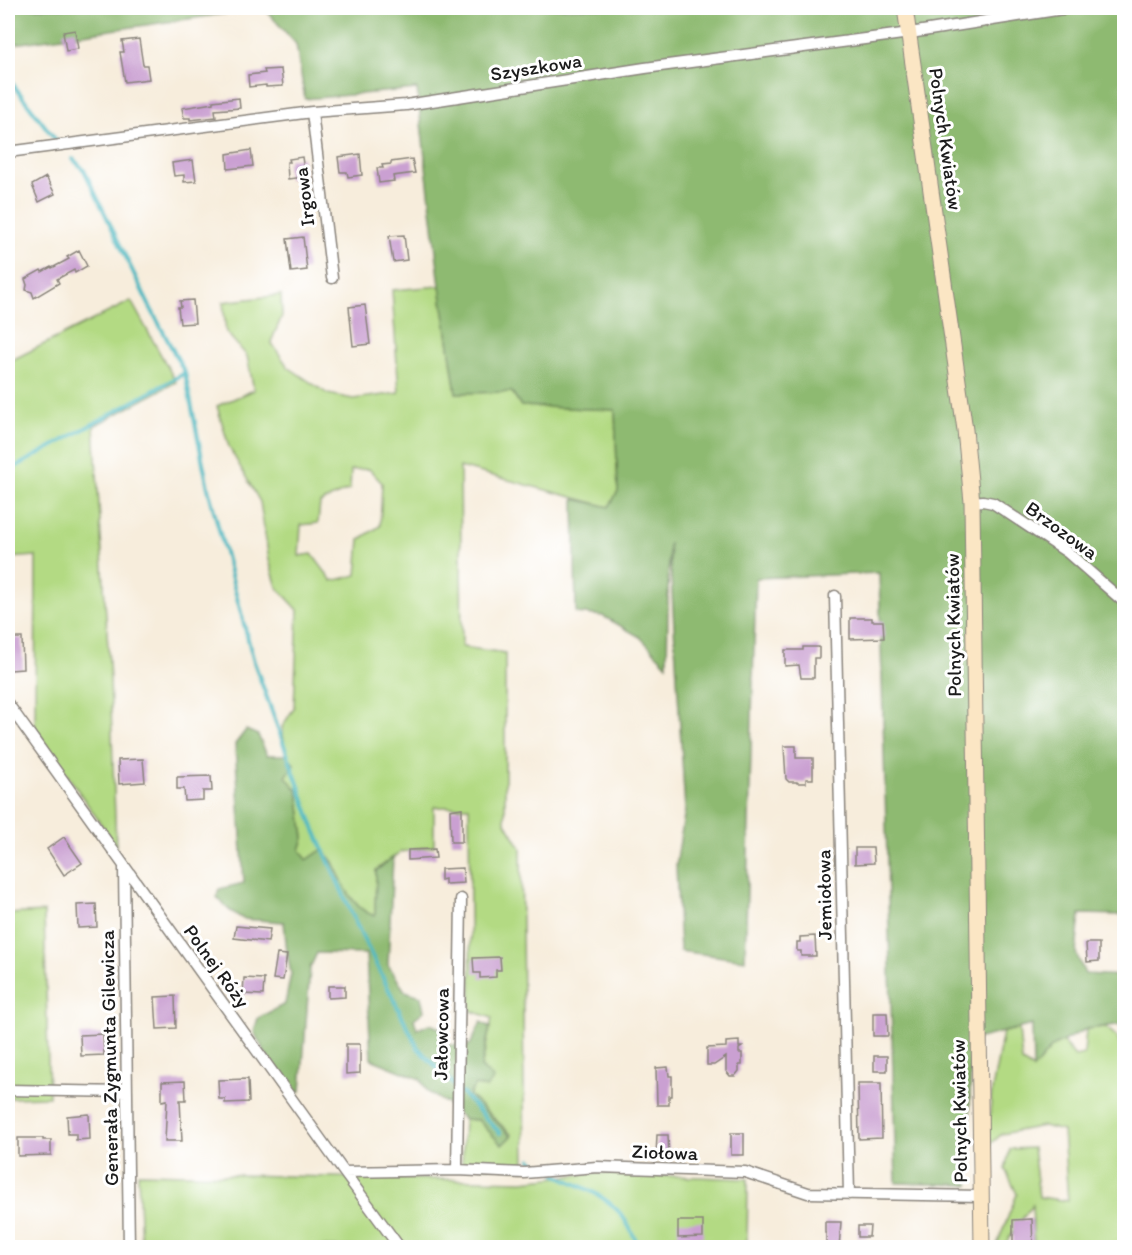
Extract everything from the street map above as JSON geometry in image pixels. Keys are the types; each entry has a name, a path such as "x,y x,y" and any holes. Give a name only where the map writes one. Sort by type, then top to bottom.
{"street":[{"name":"Polnych Kwiatów","path":"905,8 965,430 972,502 982,1248"},
{"name":"Szyszkowa","path":"8,152 312,112 406,105 645,68 910,33 1069,8"},
{"name":"Irgowa","path":"312,112 332,278"},
{"name":"Brzozowa","path":"972,502 989,501 1003,509 1067,552 1125,602"},
{"name":"Jemiołowa","path":"835,596 849,1194"},
{"name":"Polnej Róży","path":"8,704 400,1248"},
{"name":"Generała Zygmunta Gilewicza","path":"124,867 129,1248"},
{"name":"Jałowcowa","path":"457,1170 460,899"},
{"path":"8,1090 127,1092"},
{"name":"Ziołowa","path":"344,1172 457,1170 524,1173 597,1167 745,1172 808,1193 981,1196"}],"green space":[{"path":"8,8 264,8 8,45"},
{"path":"264,8 1124,8 1124,915 1080,914 1076,953 1085,974 1124,976 1124,1024 1086,1029 1052,1047 1033,1069 1032,1025 971,1040 969,1185 896,1183 879,573 756,578 745,960 680,951 676,865 685,810 669,543 667,665 640,637 603,616 576,613 574,499 609,507 618,491 615,410 521,406 512,392 456,393 440,286 417,89 305,99 296,44"},
{"path":"440,286 456,393 512,392 521,406 615,410 618,491 609,507 460,467 462,647 505,653 505,821 521,848 525,1169 462,1165 464,1119 478,1120 502,1145 512,1135 469,1095 481,1067 492,1018 471,1011 469,807 434,807 434,846 401,852 376,870 375,916 362,911 346,891 333,862 323,849 307,860 300,850 304,838 298,791 285,777 294,764 286,755 282,727 294,708 298,610 277,587 269,560 260,502 229,447 217,406 254,390 247,356 226,332 223,302 281,295 282,316 271,342 288,367 328,394 353,399 399,393 392,290","holes":["369,469 382,483 380,526 360,539 357,575 332,581 312,554 299,556 301,525 318,523 320,503 350,489 351,470"]},
{"path":"131,301 176,382 94,426 110,679 116,846 35,728 36,556 8,558 8,362"},
{"path":"246,730 258,735 267,755 286,755 294,764 286,777 298,791 304,838 300,850 307,860 323,849 354,902 375,916 376,871 393,857 388,965 405,991 421,996 424,1011 414,1019 417,1029 430,1024 440,1028 449,1045 470,1045 481,1022 490,1027 481,1067 494,1079 486,1088 475,1085 469,1095 511,1136 502,1145 478,1120 464,1119 446,1103 428,1092 420,1079 371,1059 366,954 317,953 310,968 301,1091 293,1094 265,1053 254,1032 258,1018 285,1004 291,974 284,922 243,919 229,910 217,897 219,889 244,883 235,744"},
{"path":"44,912 49,1097 8,1098 8,914"},
{"path":"1106,1027 1117,1037 1124,1055 1124,1247 1034,1247 1032,1205 1003,1247 996,1247 1017,1194 1005,1169 1010,1149 1033,1148 1039,1197 1068,1201 1063,1131 1043,1126 1002,1134 987,1147 992,1090 1003,1032 1019,1029 1022,1062 1033,1069 1052,1047 1062,1041 1075,1056 1084,1054 1086,1029"},
{"path":"138,1173 523,1181 593,1173 748,1179 747,1247 141,1247"}],"building":[{"path":"75,30 78,49 66,51 63,32"},
{"path":"139,39 143,65 147,65 149,79 125,82 120,52 124,52 122,41"},
{"path":"281,69 283,86 249,87 248,75 265,73 264,70"},
{"path":"239,98 240,108 215,110 216,117 190,120 190,118 184,118 182,108"},
{"path":"251,150 253,166 228,169 227,154"},
{"path":"360,154 362,175 348,177 347,172 340,172 338,157"},
{"path":"302,157 305,177 288,179 287,162 290,162 289,159"},
{"path":"412,159 415,173 393,176 394,181 379,183 377,168 383,168 382,165 391,164 391,162"},
{"path":"193,160 196,181 184,182 184,175 174,176 172,163"},
{"path":"46,177 55,194 39,202 32,185"},
{"path":"404,235 407,260 393,262 389,236"},
{"path":"303,237 307,270 291,272 287,239"},
{"path":"79,250 87,266 57,279 59,283 34,298 32,292 26,290 25,279 69,259 67,257"},
{"path":"193,300 195,323 180,324 178,307 181,307 180,301"},
{"path":"365,305 370,344 353,346 349,307"},
{"path":"850,618 872,618 872,621 883,621 884,638 850,639"},
{"path":"8,638 22,638 23,669 10,670"},
{"path":"803,647 819,647 819,658 814,658 814,678 801,678 799,665 785,666 785,650 803,650"},
{"path":"784,746 796,746 796,758 813,758 813,779 806,779 806,783 797,783 786,779"},
{"path":"143,759 145,782 119,784 118,760"},
{"path":"211,776 212,791 203,791 203,800 185,801 184,789 177,789 177,777"},
{"path":"462,808 462,842 451,842 450,810"},
{"path":"64,837 82,863 64,875 47,849"},
{"path":"855,848 873,848 874,863 855,864"},
{"path":"435,849 436,858 408,860 408,850"},
{"path":"463,868 464,883 445,884 445,879 441,880 441,869"},
{"path":"96,904 97,927 78,928 77,905"},
{"path":"236,926 270,929 268,942 234,938"},
{"path":"815,936 816,956 801,956 801,951 797,951 797,942 800,942 800,937"},
{"path":"1086,943 1099,943 1099,961 1087,962"},
{"path":"277,954 287,955 283,980 273,979"},
{"path":"500,957 501,970 496,970 496,977 480,978 480,973 474,973 473,958"},
{"path":"244,978 264,979 263,995 243,994"},
{"path":"328,986 345,986 345,997 328,998"},
{"path":"175,996 176,1028 157,1029 155,997"},
{"path":"873,1013 887,1013 888,1036 873,1036"},
{"path":"103,1034 104,1055 81,1056 80,1035"},
{"path":"739,1041 739,1047 742,1047 739,1053 742,1053 742,1065 739,1065 739,1071 735,1076 730,1076 726,1071 726,1057 714,1065 707,1065 707,1048 726,1047 726,1042"},
{"path":"346,1044 360,1044 360,1073 346,1074"},
{"path":"874,1056 887,1056 887,1071 874,1071"},
{"path":"668,1067 669,1076 672,1076 672,1096 669,1096 669,1105 657,1105 656,1068"},
{"path":"248,1079 249,1102 225,1103 225,1099 219,1099 218,1080"},
{"path":"185,1081 186,1100 180,1100 182,1141 165,1141 167,1100 162,1101 162,1082"},
{"path":"858,1083 881,1083 882,1138 859,1139"},
{"path":"89,1114 90,1139 76,1140 76,1134 68,1134 67,1116"},
{"path":"731,1133 744,1133 744,1155 731,1155"},
{"path":"657,1135 668,1135 669,1157 656,1156"},
{"path":"18,1138 51,1140 51,1155 18,1156"},
{"path":"1032,1219 1033,1248 1013,1248 1013,1220"},
{"path":"678,1221 703,1221 703,1237 678,1238"},
{"path":"825,1222 841,1222 839,1248 826,1248"},
{"path":"858,1226 870,1226 869,1237 858,1237"}],"waterway":[{"path":"8,78 58,143"},
{"path":"8,471 185,373 148,303 84,170 73,159"},
{"path":"185,373 208,488 254,662 314,828 360,932 418,1048 455,1086"},
{"path":"462,1093 500,1133"},
{"path":"531,1159 538,1165"},
{"path":"555,1174 594,1193 614,1207 640,1248"}]}
